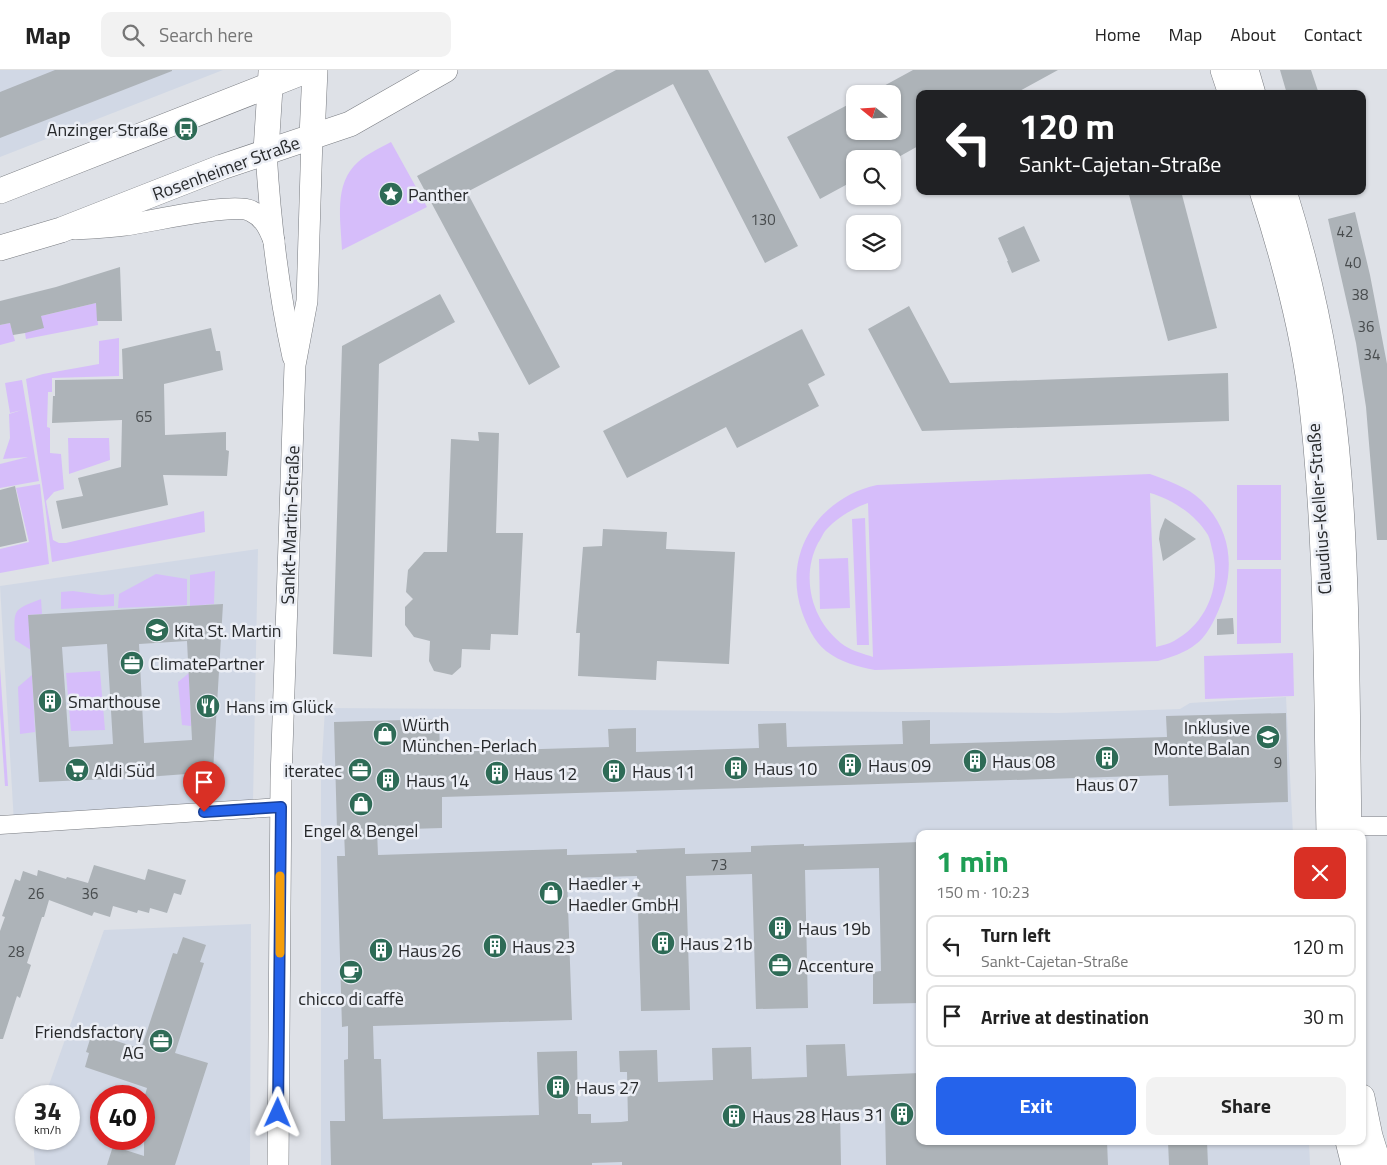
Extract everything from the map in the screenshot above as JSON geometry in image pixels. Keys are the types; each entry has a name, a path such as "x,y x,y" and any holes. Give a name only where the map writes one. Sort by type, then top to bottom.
{"main road":[{"path":"0,190 271,78 308,70"},
{"name":"Sankt-Martin-Straße","path":"312,137 315,70"},
{"name":"Rosenheimer Straße","path":"0,248 61,230 222,167 350,124 445,70"},
{"path":"1223,70 1230,90"},
{"path":"1246,70 1252,90"},
{"name":"Sankt-Martin-Straße","path":"266,151 271,78"},
{"name":"Claudius-Keller-Straße","path":"1263,195 1278,242 1298,323 1310,388 1319,476 1339,830"},
{"name":"Claudius-Keller-Straße","path":"1285,195 1317,320 1328,383 1339,476 1344,582 1339,830"},
{"path":"1366,1125 1368,1139 1379,1165"},
{"path":"1354,1165 1365,1145"}],"street":[{"name":"Sankt-Martin-Straße","path":"278,1165 281,807 295,365 307,301 312,137"},
{"name":"Sankt-Martin-Straße","path":"266,151 282,306 295,365"},
{"path":"61,230 124,225 228,208 250,210 259,216 266,223 274,240"},
{"path":"0,825 281,807"},
{"path":"1339,830 1387,826"}],"shaded area":[{"path":"0,70 223,70 0,157"},
{"path":"391,142 427,207 342,250 340,203 345,181 350,171 358,162"},
{"path":"96,303 98,325 26,339 25,333 41,316"},
{"path":"10,323 15,341 0,345 0,325"},
{"path":"119,338 119,376 52,378 52,392 48,392 47,427 50,428 50,453 61,454 64,489 54,492 46,501 53,540 59,543 66,543 204,511 205,532 52,562 26,379 99,364 99,341"},
{"path":"22,380 39,481 0,488 0,464 28,457 3,459 10,438 9,414 22,410 10,413 5,383"},
{"path":"68,438 109,438 110,460 69,474"},
{"path":"1150,474 1177,484 1196,495 1212,513 1220,526 1226,541 1229,570 1222,601 1216,616 1199,642 1183,652 1158,661 875,670 849,664 826,651 811,633 802,612 797,590 797,570 801,550 810,532 822,516 838,502 856,492 877,485","holes":["1150,493 1167,499 1197,521 1209,537 1215,563 1213,589 1203,613 1186,633 1172,642 1156,647","868,503 873,657 848,648 824,625 812,599 810,585 813,557 825,531 835,521"]},
{"path":"40,484 49,564 0,573 0,549 29,542 16,488"},
{"path":"1237,485 1281,485 1281,560 1237,560"},
{"path":"865,518 869,645 857,645 852,519"},
{"path":"258,549 253,802 14,823 0,586"},
{"path":"848,558 850,608 820,609 819,559"},
{"path":"1237,569 1281,569 1281,643 1237,644"},
{"path":"215,571 214,604 190,606 190,575"},
{"path":"156,574 187,579 187,605 118,608 119,594"},
{"path":"73,591 102,595 114,594 114,606 61,609 61,592"},
{"path":"41,599 42,614 29,615 31,650 15,640 15,616 20,609"},
{"path":"1293,653 1294,696 1205,699 1204,656"},
{"path":"0,667 8,786 5,786 0,714"},
{"path":"100,671 105,730 71,731 66,673"},
{"path":"189,673 191,726 182,725 178,682"},
{"path":"32,675 35,732 20,734 18,687"},
{"path":"1286,697 1293,830 916,830 916,1145 1309,1145 1310,1165 321,1165 321,778 325,708 1059,713 1180,709 1190,703"},
{"path":"251,924 250,1165 35,1165 34,1150 80,1150 80,1085 49,1085 104,930"}],"building":[{"path":"55,70 172,71 0,138 0,92"},
{"path":"616,70 708,70 798,246 765,263 673,84 467,192 560,367 529,385 417,176"},
{"path":"913,70 1058,70 1021,90 916,90 916,147 901,156 901,150 846,150 846,185 820,199 787,137 846,106 846,140 901,140 901,85 886,85"},
{"path":"1280,70 1311,70 1318,90 1286,90"},
{"path":"1129,195 1182,195 1217,328 1168,341"},
{"path":"1355,212 1370,275 1387,364 1387,540 1377,540 1366,407 1356,343 1328,219"},
{"path":"1024,226 1040,261 1012,273 998,238"},
{"path":"120,267 122,321 97,321 96,303 41,316 44,328 25,333 13,335 10,323 0,325 0,301 56,287"},
{"path":"440,294 455,322 379,364 372,657 333,654 342,346"},
{"path":"909,306 950,383 1228,373 1229,421 922,431 868,329"},
{"path":"211,328 216,351 220,351 223,370 164,384 165,435 226,432 226,450 229,451 227,476 163,475 168,505 62,529 56,501 83,496 78,478 121,467 122,420 52,423 55,380 123,379 122,349"},
{"path":"802,329 825,375 808,384 819,406 737,448 726,427 627,478 603,431"},
{"path":"478,432 499,433 496,533 523,533 518,635 491,634 490,650 462,649 461,667 452,675 434,671 429,661 430,641 414,637 405,625 405,607 413,599 406,592 408,570 424,552 447,552 451,439 479,441"},
{"path":"15,486 27,541 0,547 0,490"},
{"path":"1165,518 1196,539 1163,561 1159,539"},
{"path":"603,529 667,532 666,549 735,552 729,664 657,661 656,680 578,676 580,633 576,633 583,547 602,546"},
{"name":"Smarthouse","path":"223,604 213,772 39,782 28,615","holes":["187,641 192,740 144,743 139,644","107,644 113,744 69,747 62,647"]},
{"path":"1233,618 1234,634 1217,635 1217,619"},
{"path":"1286,713 1288,802 1169,806 1168,775 442,797 442,828 377,830 378,855 567,849 567,855 637,853 636,850 685,848 685,854 751,852 751,846 916,842 916,1003 873,1004 873,972 881,971 879,868 805,870 808,1008 756,1009 752,874 686,876 690,1010 641,1011 637,876 567,878 572,1020 373,1026 374,1059 381,1059 383,1119 539,1115 537,1052 577,1051 578,1114 591,1114 591,1123 628,1121 627,1072 620,1072 619,1051 657,1050 658,1082 713,1080 712,1048 751,1047 752,1079 807,1077 806,1045 845,1044 847,1076 916,1073 916,1145 1107,1145 1108,1165 886,1165 885,1109 840,1110 841,1165 622,1165 622,1162 592,1163 592,1165 331,1165 330,1121 345,1121 344,1060 348,1059 348,1026 342,1027 337,856 345,856 344,830 337,830 334,722 439,719 440,752 609,747 608,729 636,728 636,752 759,748 758,724 786,723 787,747 903,744 902,721 930,720 930,744 1167,737 1166,716"},
{"path":"94,865 145,880 148,869 186,880 181,895 174,893 167,913 150,908 149,913 138,910 137,913 113,906 110,917 94,912 92,916 49,900 27,963 31,965 20,998 17,996 3,1039 0,1039 0,931 5,917 2,916 15,879 20,881 23,871 37,876 38,870 66,879 67,877 88,883"},
{"path":"183,937 206,945 200,962 204,963 175,1053 208,1063 175,1165 107,1165 112,1150 125,1150 144,1156 144,1150 155,1150 155,1085 138,1085 85,1067 89,1053 86,1052 92,1033 141,1049 173,953 177,954"},
{"path":"1168,1145 1207,1145 1208,1165 1169,1165"}],"slow traffic":[{"path":"280,876 280,953"}],"place":[{"name":"Anzinger Straße","path":"186,129"},
{"name":"Panther","path":"391,194"},
{"name":"Kita St. Martin","path":"157,630"},
{"name":"ClimatePartner","path":"132,663"},
{"name":"Smarthouse","path":"50,701"},
{"name":"Hans im Glück","path":"208,706"},
{"name":"Würth München-Perlach","path":"385,734"},
{"name":"Inklusive Monte Balan","path":"1268,737"},
{"name":"Haus 07","path":"1107,758"},
{"name":"Haus 08","path":"975,761"},
{"name":"Haus 09","path":"850,765"},
{"name":"Haus 10","path":"736,768"},
{"name":"Aldi Süd","path":"77,770"},
{"name":"iteratec","path":"360,770"},
{"name":"Haus 11","path":"614,771"},
{"name":"Haus 12","path":"497,773"},
{"name":"Haus 14","path":"388,780"},
{"name":"Engel & Bengel","path":"361,804"},
{"name":"Haedler + Haedler GmbH","path":"551,893"},
{"name":"Haus 19b","path":"780,928"},
{"name":"Haus 21b","path":"663,943"},
{"name":"Haus 23","path":"495,946"},
{"name":"Haus 26","path":"381,950"},
{"name":"Accenture","path":"780,965"},
{"name":"chicco di caffè","path":"351,972"},
{"name":"Friendsfactory AG","path":"161,1041"},
{"name":"Haus 27","path":"558,1087"},
{"name":"Haus 31","path":"902,1114"},
{"name":"Haus 28","path":"734,1116"}],"route":[{"path":"204,812 281,807 278,1113"}]}
